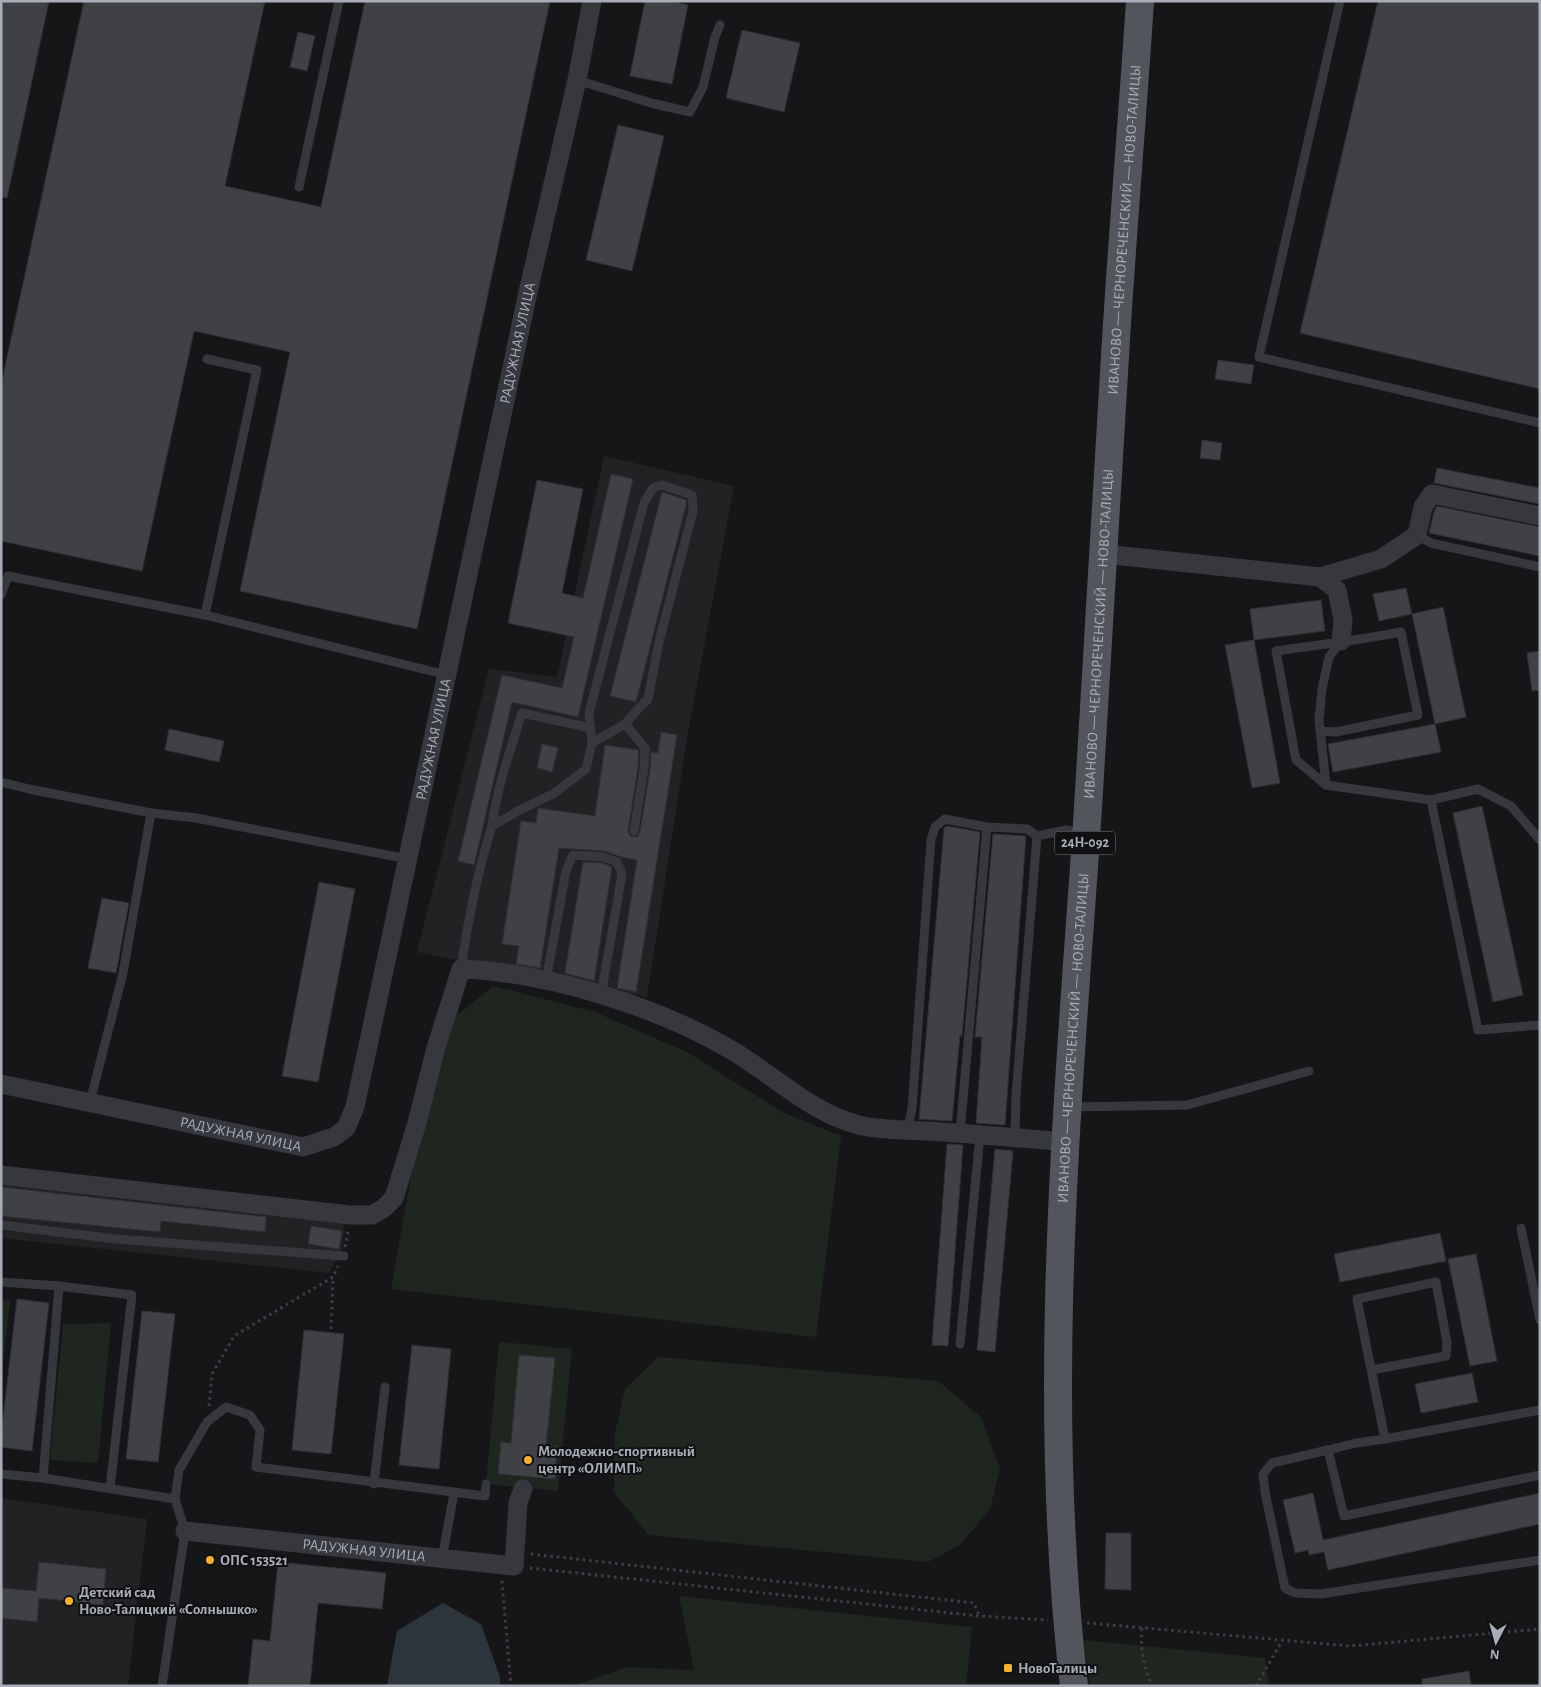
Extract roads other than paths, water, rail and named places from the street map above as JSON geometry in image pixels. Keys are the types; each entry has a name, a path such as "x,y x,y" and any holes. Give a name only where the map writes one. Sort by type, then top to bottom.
{"main road":[{"name":"ИВАНОВО — ЧЕРНОРЕЧЕНСКИЙ — НОВО-ТАЛИЦЫ","path":"1074,1686 1066,1620 1060,1522 1058,1324 1068,1107 1114,370 1140,1"}],"street":[{"name":"РАДУЖНАЯ УЛИЦА","path":"1,1084 303,1147 334,1137 346,1128 355,1108 528,292 577,80 592,1"},
{"path":"1104,554 1320,578 1380,558 1417,535 1423,507 1432,494 1540,516"},
{"path":"1320,578 1337,590 1343,620 1341,641"},
{"path":"1,1175 350,1215 372,1215 384,1208 394,1198 417,1123 436,1048 461,969 493,970 546,981 652,1012 689,1027 734,1051 799,1097 826,1113 860,1126 1066,1142"},
{"name":"РАДУЖНАЯ УЛИЦА","path":"185,1531 514,1566 518,1503 523,1489"}],"lane":[{"path":"299,187 339,1"},
{"path":"1340,1 1259,357 1540,423"},
{"path":"577,80 690,112 703,87 715,37 720,25"},
{"path":"205,615 257,370 207,358"},
{"path":"492,826 553,794 586,769 592,742 590,713 644,503 653,488 662,485 692,495 693,510 659,642 648,699 625,724 592,742"},
{"path":"1417,535 1431,543 1540,567"},
{"path":"1,595 5,575 205,615 447,675"},
{"path":"1320,731 1336,732 1418,715 1401,632 1359,640 1276,651 1296,760 1326,785 1431,800 1478,788 1511,806 1540,840"},
{"path":"1326,785 1318,720 1329,657 1341,641"},
{"path":"461,969 470,905 492,826 495,802 522,713 591,728"},
{"path":"625,724 645,748 644,768 634,832"},
{"path":"1,782 152,813 196,818 408,859"},
{"path":"1431,800 1478,1030 1540,1025"},
{"path":"90,1102 122,974 152,813"},
{"path":"907,1130 912,1109 931,840 935,827 945,819 987,827 1027,829 1037,836 1066,830 1086,833"},
{"path":"960,1133 987,827"},
{"path":"1015,1138 1016,1095 1037,836"},
{"path":"546,981 566,872 573,855 603,857 617,862 622,874 602,996"},
{"path":"1068,1107 1187,1105 1309,1070"},
{"path":"960,1344 980,1135"},
{"path":"1,1225 116,1238 344,1256"},
{"path":"1521,1228 1540,1320"},
{"path":"1,1282 59,1286 132,1295 110,1488"},
{"path":"1371,1370 1446,1356 1447,1343 1436,1282 1357,1299 1384,1439"},
{"path":"43,1478 59,1286"},
{"path":"374,1484 385,1387"},
{"path":"162,1686 185,1531 175,1499 179,1470 207,1422 226,1407 250,1415 260,1430 256,1467 374,1484 485,1496 486,1484"},
{"path":"1540,1410 1356,1443 1272,1463 1263,1474 1285,1588 1295,1593 1322,1594 1540,1560"},
{"path":"1328,1450 1344,1516 1540,1475"},
{"path":"1,1474 43,1478 175,1499"},
{"path":"442,1559 454,1493"}],"place":[{"name":"Молодежно-спортивный центр «ОЛИМП»","path":"528,1460"},
{"name":"ОПС 153521","path":"210,1560"},
{"name":"Детский сад Ново-Талицкий «Солнышко»","path":"69,1601"},
{"name":"НовоТалицы","path":"1008,1668"}]}
